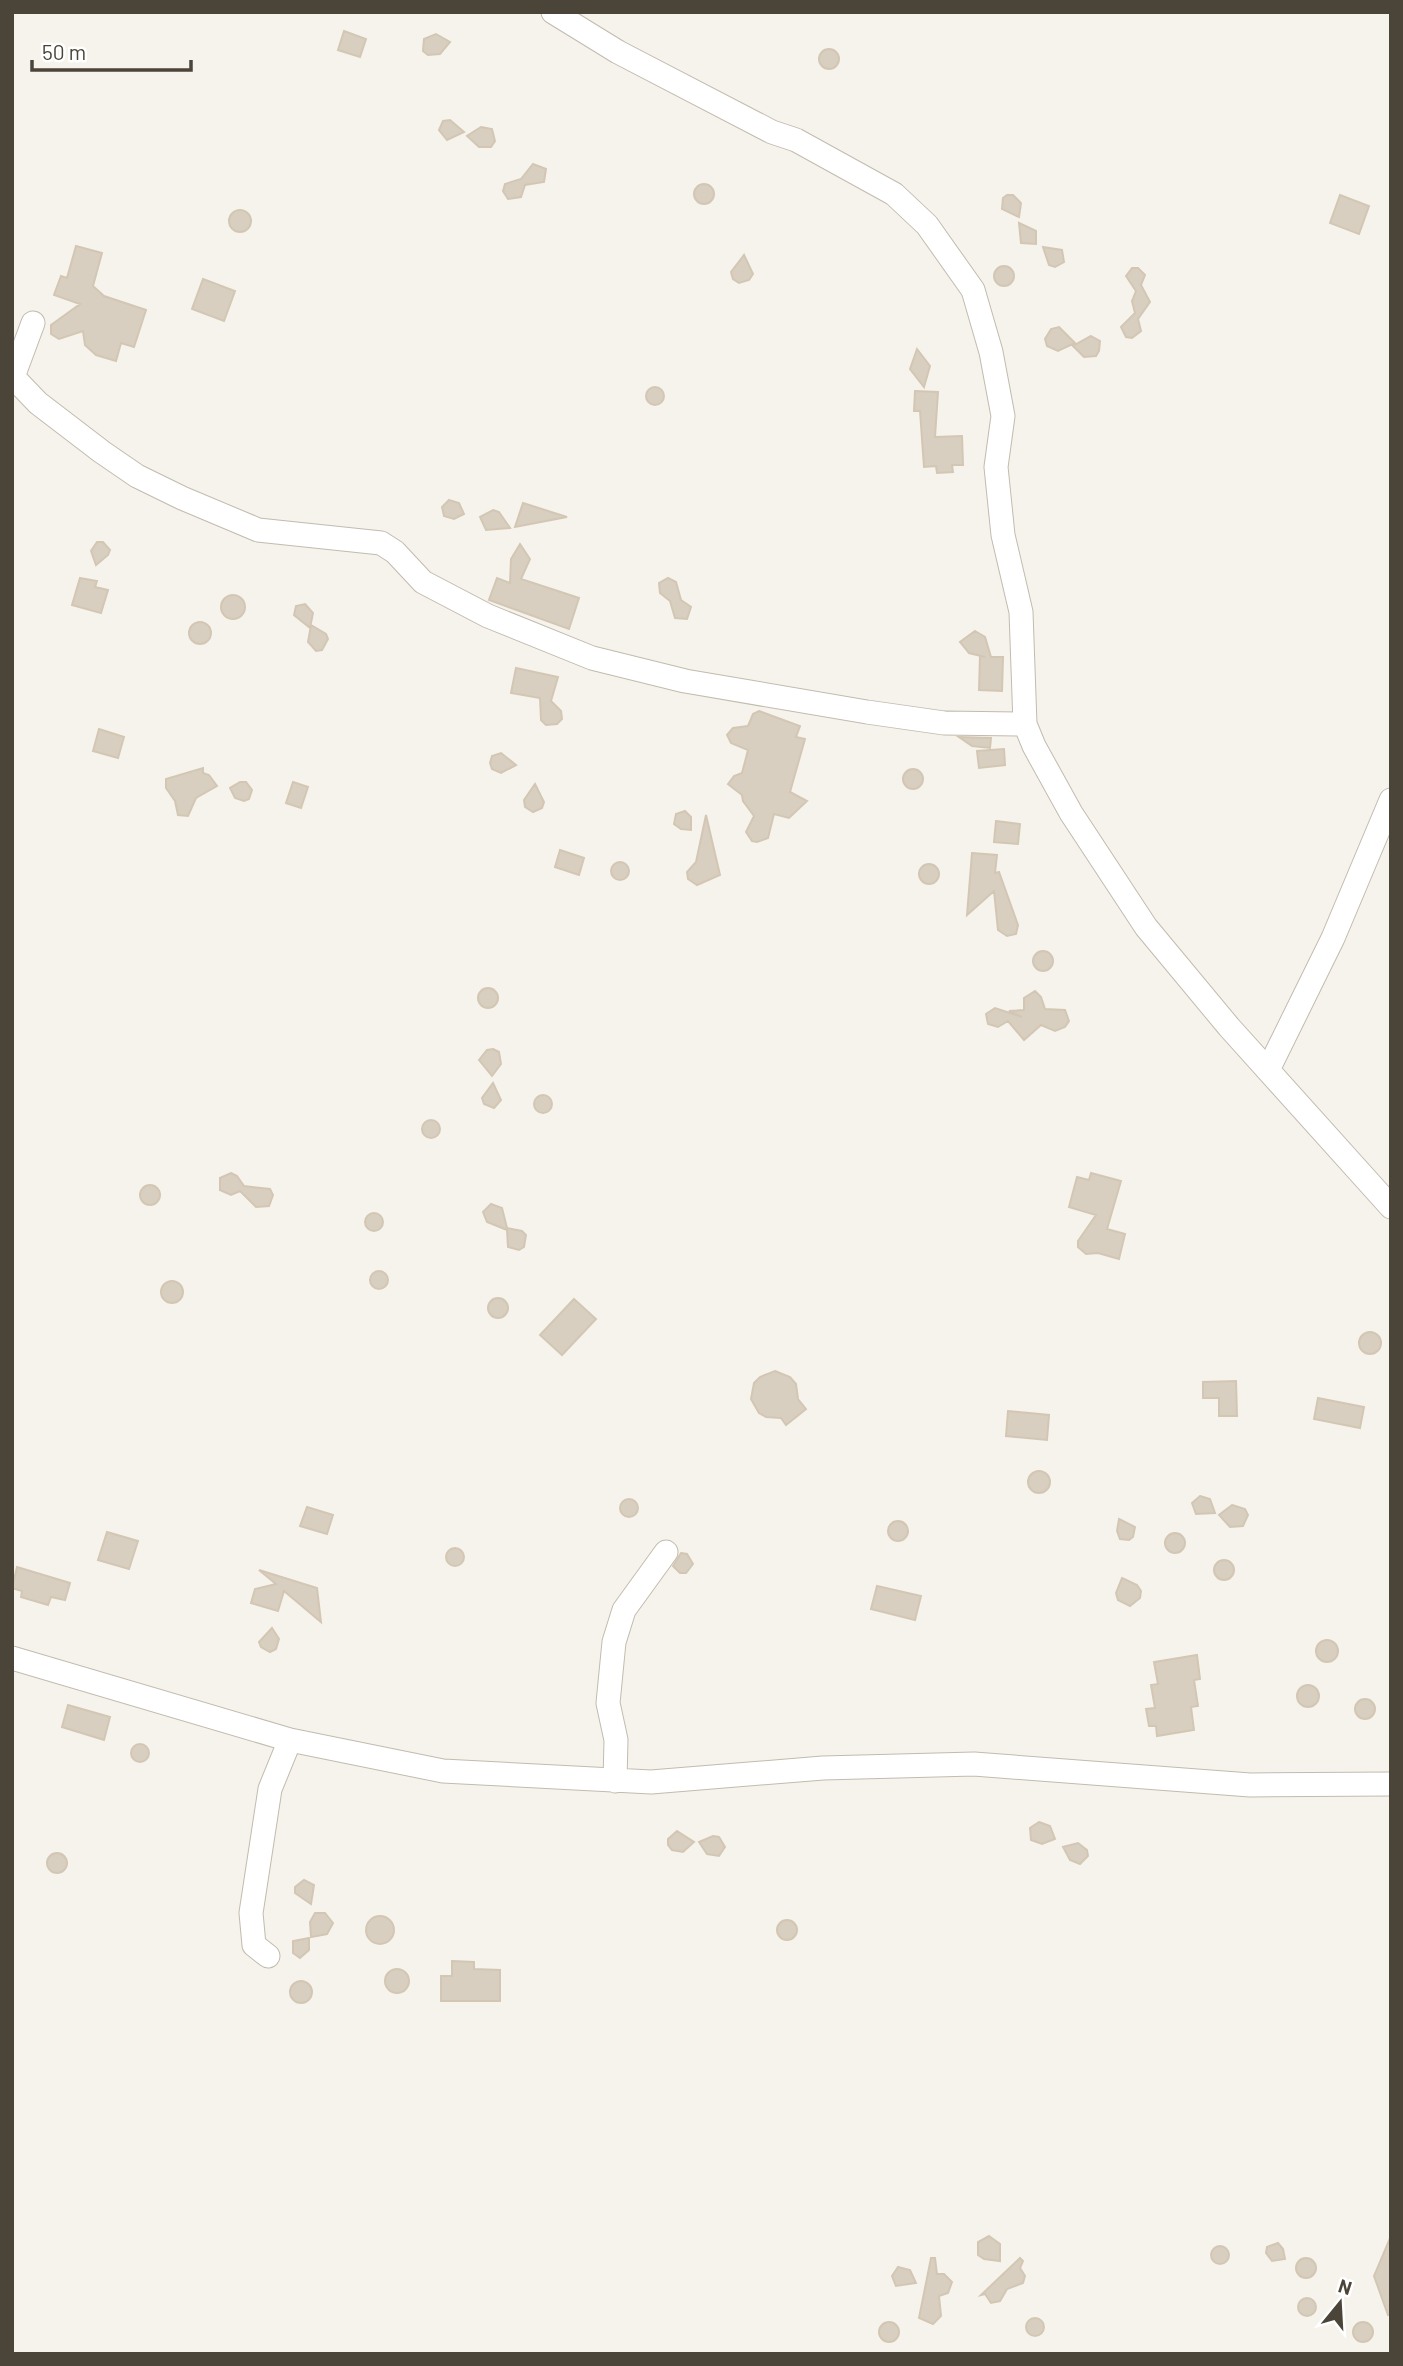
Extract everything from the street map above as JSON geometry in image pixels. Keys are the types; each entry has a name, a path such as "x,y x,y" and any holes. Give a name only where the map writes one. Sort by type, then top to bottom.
{"street":[{"path":"553,12 618,52 772,132 796,140 894,194 927,225 973,290 990,352 1003,416 996,467 1003,535 1021,612 1025,724 1071,813 1146,927 1268,1070 1391,1207"},
{"path":"33,323 12,377 102,452 137,476 237,523 258,530 380,543 395,552 423,583 488,616 592,658 685,681 867,712 944,723 1025,724"},
{"path":"1268,1070 1333,938 1391,800"},
{"path":"615,1781 616,1740 608,1703 614,1642 624,1609 666,1552"},
{"path":"12,1658 290,1740 443,1771 651,1782 823,1768 922,1764 1024,1767 1250,1785 1391,1784"},
{"path":"268,1956 254,1944 251,1913 270,1789 290,1740"}],"building":[{"path":"344,31 366,39 360,57 338,50"},
{"path":"436,34 450,42 440,54 428,55 423,51 424,39"},
{"path":"829,49 836,52 839,59 836,66 829,69 822,66 819,59 822,52"},
{"path":"450,120 464,132 447,140 439,130 443,121"},
{"path":"481,127 492,129 495,141 491,147 479,147 467,136"},
{"path":"533,164 546,169 544,182 525,185 521,197 508,199 503,191 505,184 521,179"},
{"path":"704,184 711,187 714,194 711,201 704,204 697,201 694,194 697,187"},
{"path":"1013,195 1021,203 1019,217 1002,209 1003,198"},
{"path":"1340,195 1369,206 1359,234 1330,223"},
{"path":"240,210 248,213 251,221 248,229 240,232 232,229 229,221 232,213"},
{"path":"1019,223 1036,231 1036,244 1021,243"},
{"path":"76,246 102,253 93,286 104,296 146,310 134,347 121,343 116,361 96,355 85,345 83,331 59,339 51,334 51,325 80,304 54,295 61,276 67,278"},
{"path":"1043,247 1062,250 1064,262 1055,267 1049,265"},
{"path":"744,255 753,274 749,280 739,283 733,279 731,272"},
{"path":"1000,266 1008,266 1014,276 1008,286 1000,286 994,280 994,272"},
{"path":"1132,268 1138,268 1145,275 1141,285 1150,302 1138,319 1141,331 1132,338 1126,337 1121,327 1135,313 1132,301 1136,291 1126,276"},
{"path":"203,279 235,291 224,321 192,309"},
{"path":"1059,327 1075,343 1058,351 1047,346 1045,339 1051,329"},
{"path":"1091,336 1100,341 1099,351 1096,356 1084,357 1073,346"},
{"path":"917,349 930,366 924,387 910,369"},
{"path":"651,387 659,387 664,396 662,403 651,405 646,400 646,392"},
{"path":"915,391 938,392 935,437 962,436 963,465 952,465 953,472 937,473 936,466 924,467 920,411 914,411"},
{"path":"449,500 459,503 464,514 454,519 444,516 442,507"},
{"path":"523,503 567,517 515,527"},
{"path":"493,510 499,512 510,528 486,530 480,517"},
{"path":"97,542 103,542 110,550 96,565 91,551"},
{"path":"520,544 530,559 521,579 579,598 569,629 489,600 497,578 510,583 511,559"},
{"path":"80,578 97,581 95,587 108,590 101,613 72,605"},
{"path":"668,578 676,582 681,600 691,607 687,619 675,618 670,601 660,593 659,583"},
{"path":"233,595 244,602 245,607 238,618 233,619 222,612 221,607 228,596"},
{"path":"305,604 313,613 310,628 294,615 296,606"},
{"path":"200,622 210,629 211,633 204,643 200,644 190,637 189,633 196,623"},
{"path":"311,625 326,634 328,639 322,650 316,651 308,642"},
{"path":"975,631 985,637 991,657 1003,657 1002,691 979,690 980,656 985,657 969,653 960,642"},
{"path":"516,668 558,677 551,701 561,711 562,719 557,724 546,725 541,720 540,698 511,693"},
{"path":"759,711 800,726 796,737 805,739 790,792 807,801 789,818 774,814 768,838 757,842 752,841 746,832 754,816 743,801 742,795 728,784 734,776 742,773 748,750 731,743 727,735 733,728 748,726 753,714"},
{"path":"99,729 124,737 118,758 93,751"},
{"path":"959,737 991,738 990,748 972,746"},
{"path":"1004,749 1005,765 979,768 977,751"},
{"path":"501,753 516,765 501,773 492,769 490,763 492,756"},
{"path":"203,768 203,773 209,775 217,786 196,798 188,816 178,815 175,801 166,788 166,779"},
{"path":"913,769 920,772 923,779 920,786 913,789 906,786 903,779 906,772"},
{"path":"240,782 246,782 252,790 249,799 244,801 235,798 230,788"},
{"path":"293,782 308,787 301,808 286,803"},
{"path":"535,784 544,802 542,808 533,812 525,807 524,800"},
{"path":"685,811 691,817 691,830 681,829 674,824 676,814"},
{"path":"706,815 720,875 697,885 688,879 687,872 696,862"},
{"path":"996,821 1020,824 1018,844 994,842"},
{"path":"560,850 584,858 579,875 555,867"},
{"path":"972,853 997,855 995,873 999,872 1018,925 1016,934 1007,936 998,930 994,891 967,915"},
{"path":"620,862 626,865 629,871 626,877 620,880 614,877 611,871 614,865"},
{"path":"929,864 936,867 939,874 936,881 929,884 922,881 919,874 922,867"},
{"path":"1043,951 1050,954 1053,961 1050,968 1043,971 1036,968 1033,961 1036,954"},
{"path":"488,988 495,991 498,998 495,1005 488,1008 481,1005 478,998 481,991"},
{"path":"1035,991 1041,997 1045,1009 1065,1010 1069,1021 1065,1027 1055,1031 1041,1025 1024,1040 1008,1021 998,1027 988,1024 986,1014 995,1008 1022,1017 1009,1011 1024,1010 1024,998"},
{"path":"487,1050 499,1052 501,1064 492,1076 479,1060"},
{"path":"493,1083 501,1100 494,1108 484,1104 482,1098"},
{"path":"539,1095 547,1095 552,1104 550,1111 539,1113 534,1108 534,1100"},
{"path":"427,1120 435,1120 440,1129 438,1136 427,1138 422,1133 422,1125"},
{"path":"231,1173 237,1176 244,1186 270,1189 273,1195 269,1206 256,1207 240,1191 231,1195 220,1190 220,1178"},
{"path":"1091,1173 1121,1181 1107,1229 1125,1234 1119,1259 1098,1253 1086,1254 1078,1247 1078,1241 1096,1215 1069,1207 1077,1177 1089,1180"},
{"path":"146,1185 154,1185 160,1195 154,1205 146,1205 140,1199 140,1191"},
{"path":"491,1204 502,1208 507,1228 522,1231 526,1235 524,1247 519,1250 508,1247 507,1230 487,1222 483,1212"},
{"path":"374,1213 380,1216 383,1222 380,1228 374,1231 368,1228 365,1222 368,1216"},
{"path":"375,1271 383,1271 388,1280 386,1287 375,1289 370,1284 370,1276"},
{"path":"172,1281 182,1288 183,1292 176,1302 172,1303 162,1296 161,1292 168,1282"},
{"path":"498,1298 505,1301 508,1308 505,1315 498,1318 491,1315 488,1308 491,1301"},
{"path":"574,1299 596,1319 562,1355 540,1335"},
{"path":"1370,1332 1378,1335 1381,1343 1378,1351 1370,1354 1362,1351 1359,1343 1362,1335"},
{"path":"775,1371 790,1377 796,1384 798,1399 806,1409 786,1425 781,1418 766,1417 759,1413 751,1399 754,1383 760,1377"},
{"path":"1236,1381 1237,1416 1219,1416 1219,1398 1203,1398 1203,1382"},
{"path":"1318,1398 1364,1407 1360,1428 1314,1419"},
{"path":"1008,1411 1049,1415 1047,1440 1006,1436"},
{"path":"1039,1471 1047,1474 1050,1482 1047,1490 1039,1493 1031,1490 1028,1482 1031,1474"},
{"path":"1200,1496 1210,1499 1215,1513 1196,1514 1192,1503"},
{"path":"629,1499 635,1502 638,1508 635,1514 629,1517 623,1514 620,1508 623,1502"},
{"path":"1232,1505 1245,1509 1248,1515 1243,1526 1230,1527 1219,1515"},
{"path":"307,1507 333,1515 327,1534 300,1526"},
{"path":"1119,1519 1135,1527 1133,1537 1129,1540 1120,1539 1117,1531"},
{"path":"898,1521 905,1524 908,1531 905,1538 898,1541 891,1538 888,1531 891,1524"},
{"path":"107,1532 138,1541 129,1569 98,1560"},
{"path":"1175,1533 1182,1536 1185,1543 1182,1550 1175,1553 1168,1550 1165,1543 1168,1536"},
{"path":"455,1548 461,1551 464,1557 461,1563 455,1566 449,1563 446,1557 449,1551"},
{"path":"681,1553 687,1554 693,1564 686,1573 680,1573 673,1566"},
{"path":"1224,1560 1231,1563 1234,1570 1231,1577 1224,1580 1217,1577 1214,1570 1217,1563"},
{"path":"17,1567 70,1583 65,1600 51,1597 48,1605 21,1597 22,1591 12,1588"},
{"path":"259,1570 317,1588 321,1622 284,1591 278,1611 251,1603 255,1589 276,1584"},
{"path":"1122,1578 1137,1585 1141,1591 1140,1598 1130,1606 1118,1600 1116,1593"},
{"path":"877,1586 921,1596 915,1620 871,1609"},
{"path":"272,1628 279,1639 276,1649 270,1652 261,1647 259,1642"},
{"path":"1327,1640 1335,1643 1338,1651 1335,1659 1327,1662 1319,1659 1316,1651 1319,1643"},
{"path":"1197,1655 1200,1679 1194,1680 1198,1706 1191,1707 1194,1730 1157,1736 1156,1726 1149,1726 1146,1709 1155,1708 1151,1685 1158,1684 1154,1662"},
{"path":"1308,1685 1316,1688 1319,1696 1316,1704 1308,1707 1300,1704 1297,1696 1300,1688"},
{"path":"1365,1699 1372,1702 1375,1709 1372,1716 1365,1719 1358,1716 1355,1709 1358,1702"},
{"path":"68,1705 110,1717 104,1740 62,1727"},
{"path":"136,1744 144,1744 149,1753 147,1760 136,1762 131,1757 131,1749"},
{"path":"1039,1822 1050,1826 1055,1839 1042,1844 1031,1840 1030,1828"},
{"path":"677,1831 694,1842 683,1852 672,1850 668,1845 668,1839"},
{"path":"713,1836 719,1837 725,1847 719,1856 707,1854 699,1842"},
{"path":"1078,1843 1087,1850 1088,1856 1080,1864 1070,1860 1063,1847"},
{"path":"53,1853 61,1853 67,1863 61,1873 53,1873 47,1867 47,1859"},
{"path":"304,1880 314,1885 311,1904 295,1893 295,1887"},
{"path":"315,1913 325,1913 333,1923 327,1934 311,1937 310,1922"},
{"path":"380,1916 390,1920 394,1930 390,1940 380,1944 370,1940 366,1930 370,1920"},
{"path":"783,1920 791,1920 797,1930 791,1940 783,1940 777,1934 777,1926"},
{"path":"309,1938 309,1950 300,1958 293,1953 293,1941"},
{"path":"452,1961 474,1962 474,1969 500,1970 500,2001 441,2001 441,1976 452,1976"},
{"path":"397,1969 406,1972 409,1981 406,1990 397,1993 388,1990 385,1981 388,1972"},
{"path":"301,1981 309,1984 312,1992 309,2000 301,2003 293,2000 290,1992 293,1984"},
{"path":"989,2236 1000,2244 1000,2261 984,2259 978,2255 978,2242"},
{"path":"1391,2236 1391,2314 1388,2315 1374,2276"},
{"path":"1278,2243 1283,2249 1285,2259 1272,2261 1266,2253 1267,2247"},
{"path":"1220,2246 1226,2249 1229,2255 1226,2261 1220,2264 1214,2261 1211,2255 1214,2249"},
{"path":"931,2258 935,2258 937,2274 944,2274 952,2282 948,2293 939,2296 941,2316 933,2324 919,2318"},
{"path":"1020,2258 1023,2261 1020,2268 1025,2276 1023,2283 1007,2289 1000,2301 991,2303 985,2294 981,2295"},
{"path":"1306,2258 1313,2261 1316,2268 1313,2275 1306,2278 1299,2275 1296,2268 1299,2261"},
{"path":"898,2267 910,2270 916,2283 896,2286 892,2276"},
{"path":"1307,2298 1313,2301 1316,2307 1313,2313 1307,2316 1301,2313 1298,2307 1301,2301"},
{"path":"1031,2318 1039,2318 1044,2327 1042,2334 1031,2336 1026,2331 1026,2323"},
{"path":"885,2322 893,2322 899,2332 893,2342 885,2342 879,2336 879,2328"},
{"path":"1363,2322 1370,2325 1373,2332 1370,2339 1363,2342 1356,2339 1353,2332 1356,2325"}]}
